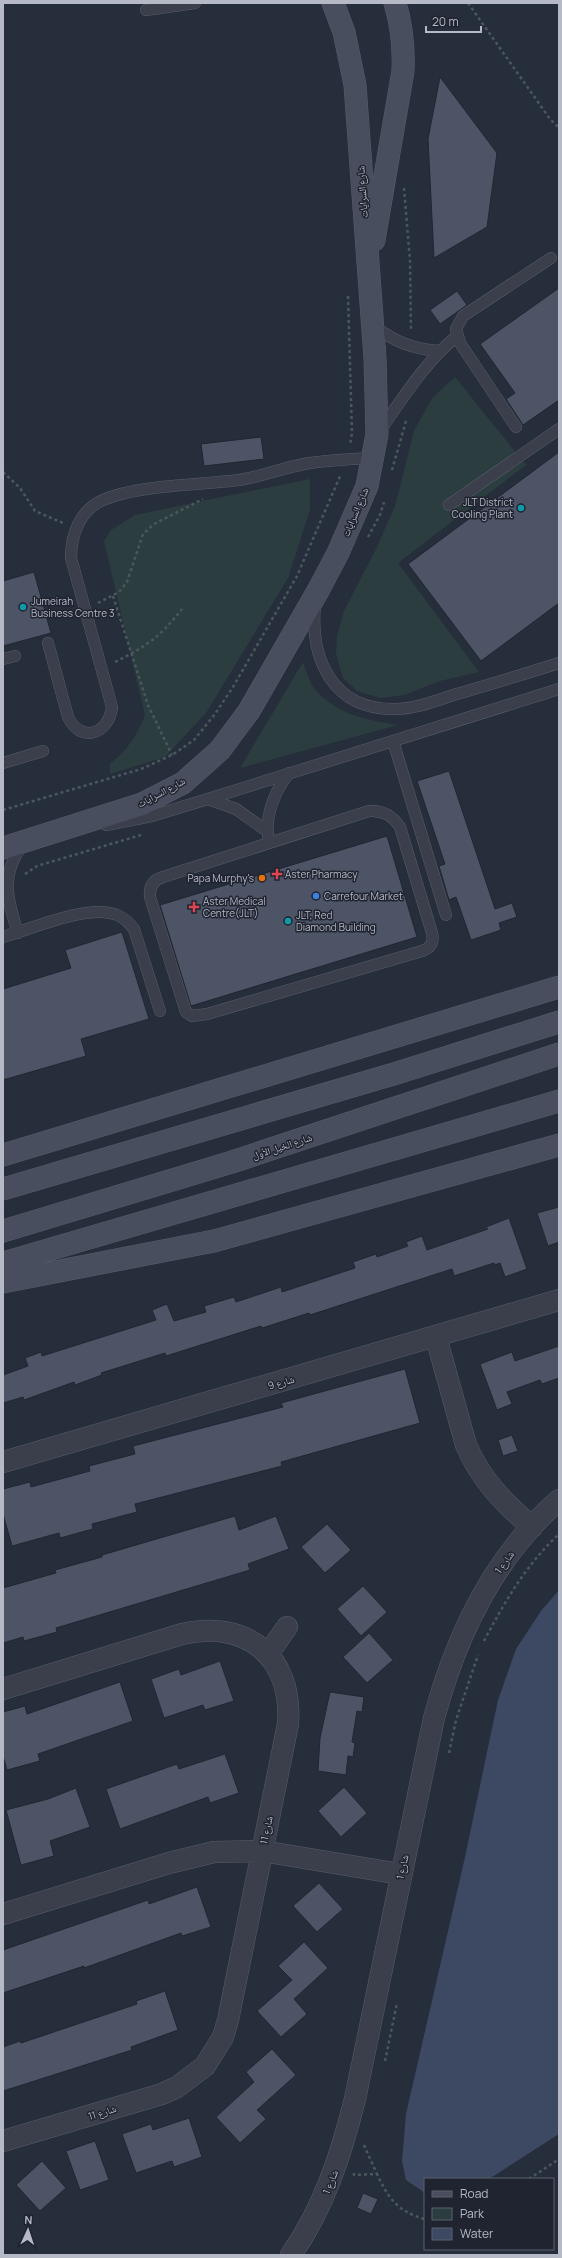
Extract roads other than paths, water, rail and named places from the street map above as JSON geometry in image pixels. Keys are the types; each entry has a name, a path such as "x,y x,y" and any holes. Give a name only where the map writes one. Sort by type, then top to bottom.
{"main road":[{"name":"شارع السرايات","path":"3,848 142,804 189,778 220,750 249,711 338,553 367,486 374,458 377,434 377,381 369,300 355,85 344,32 333,3"},
{"path":"369,300 380,198 403,71 404,47 401,24 395,3"},
{"path":"3,1155 559,987"},
{"path":"3,1189 397,1073 559,1022"},
{"name":"شارع الخيل الأول","path":"3,1231 232,1162 559,1054"},
{"path":"3,1263 559,1101"},
{"path":"3,1282 214,1241 559,1146"}],"street":[{"name":"شارع 9","path":"3,1462 436,1338 559,1300"},
{"path":"436,1338 466,1445 473,1462 494,1492 532,1527"},
{"name":"شارع 1","path":"291,2255 323,2199 342,2150 355,2099 400,1874 434,1718 449,1666 478,1601 504,1562 532,1527 559,1500"},
{"path":"268,1654 287,1627"},
{"name":"شارع 11","path":"3,1689 200,1630 218,1630 237,1634 253,1642 268,1654 279,1669 286,1686 289,1705 288,1724 228,2020 223,2037 204,2066 192,2078 162,2094 3,2141"},
{"path":"3,1914 190,1857 220,1852 262,1851 400,1874"}],"lane":[{"path":"146,10 195,3"},
{"path":"516,427 457,336 456,329 463,316 551,258"},
{"path":"371,323 396,341 410,347 440,351"},
{"path":"377,434 440,351 457,336"},
{"path":"449,505 559,429"},
{"path":"48,643 68,717 73,727 83,732 94,732 105,727 111,718 112,707 71,558 71,548 75,528 92,507 103,500 136,491 241,480 322,462 374,458"},
{"path":"316,592 315,639 320,661 332,683 349,698 372,707 396,709 420,705 559,663"},
{"path":"3,659 15,656"},
{"path":"48,834 117,823 208,799 290,772 559,690"},
{"path":"393,741 446,915"},
{"path":"3,763 43,751"},
{"path":"268,837 274,796 290,772"},
{"path":"208,799 236,809 268,837"},
{"path":"368,811 378,811 395,819 400,827 432,933 433,939 431,945 422,951 207,1014 192,1016 186,1012 150,897 152,884 156,879 268,837 368,811"},
{"path":"18,933 9,905 7,886 9,870 16,854 26,841"},
{"path":"4,934 18,933 78,915 94,912 117,914 127,920 134,929 160,1011"}],"water":[{"path":"559,1590 559,2134 491,2178 424,2178 424,2192 406,2180 402,2161 406,2114 465,1857 498,1700 516,1649 541,1611"}],"place":[{"name":"JLT District Cooling Plant","path":"521,508"},
{"name":"Jumeirah Business Centre 3","path":"23,607"},
{"name":"Aster Pharmacy","path":"277,874"},
{"name":"Papa Murphy's","path":"262,878"},
{"name":"Carrefour Market","path":"316,896"},
{"name":"Aster Medical Centre(JLT)","path":"194,907"},
{"name":"JLT, Red Diamond Building","path":"288,921"}]}
